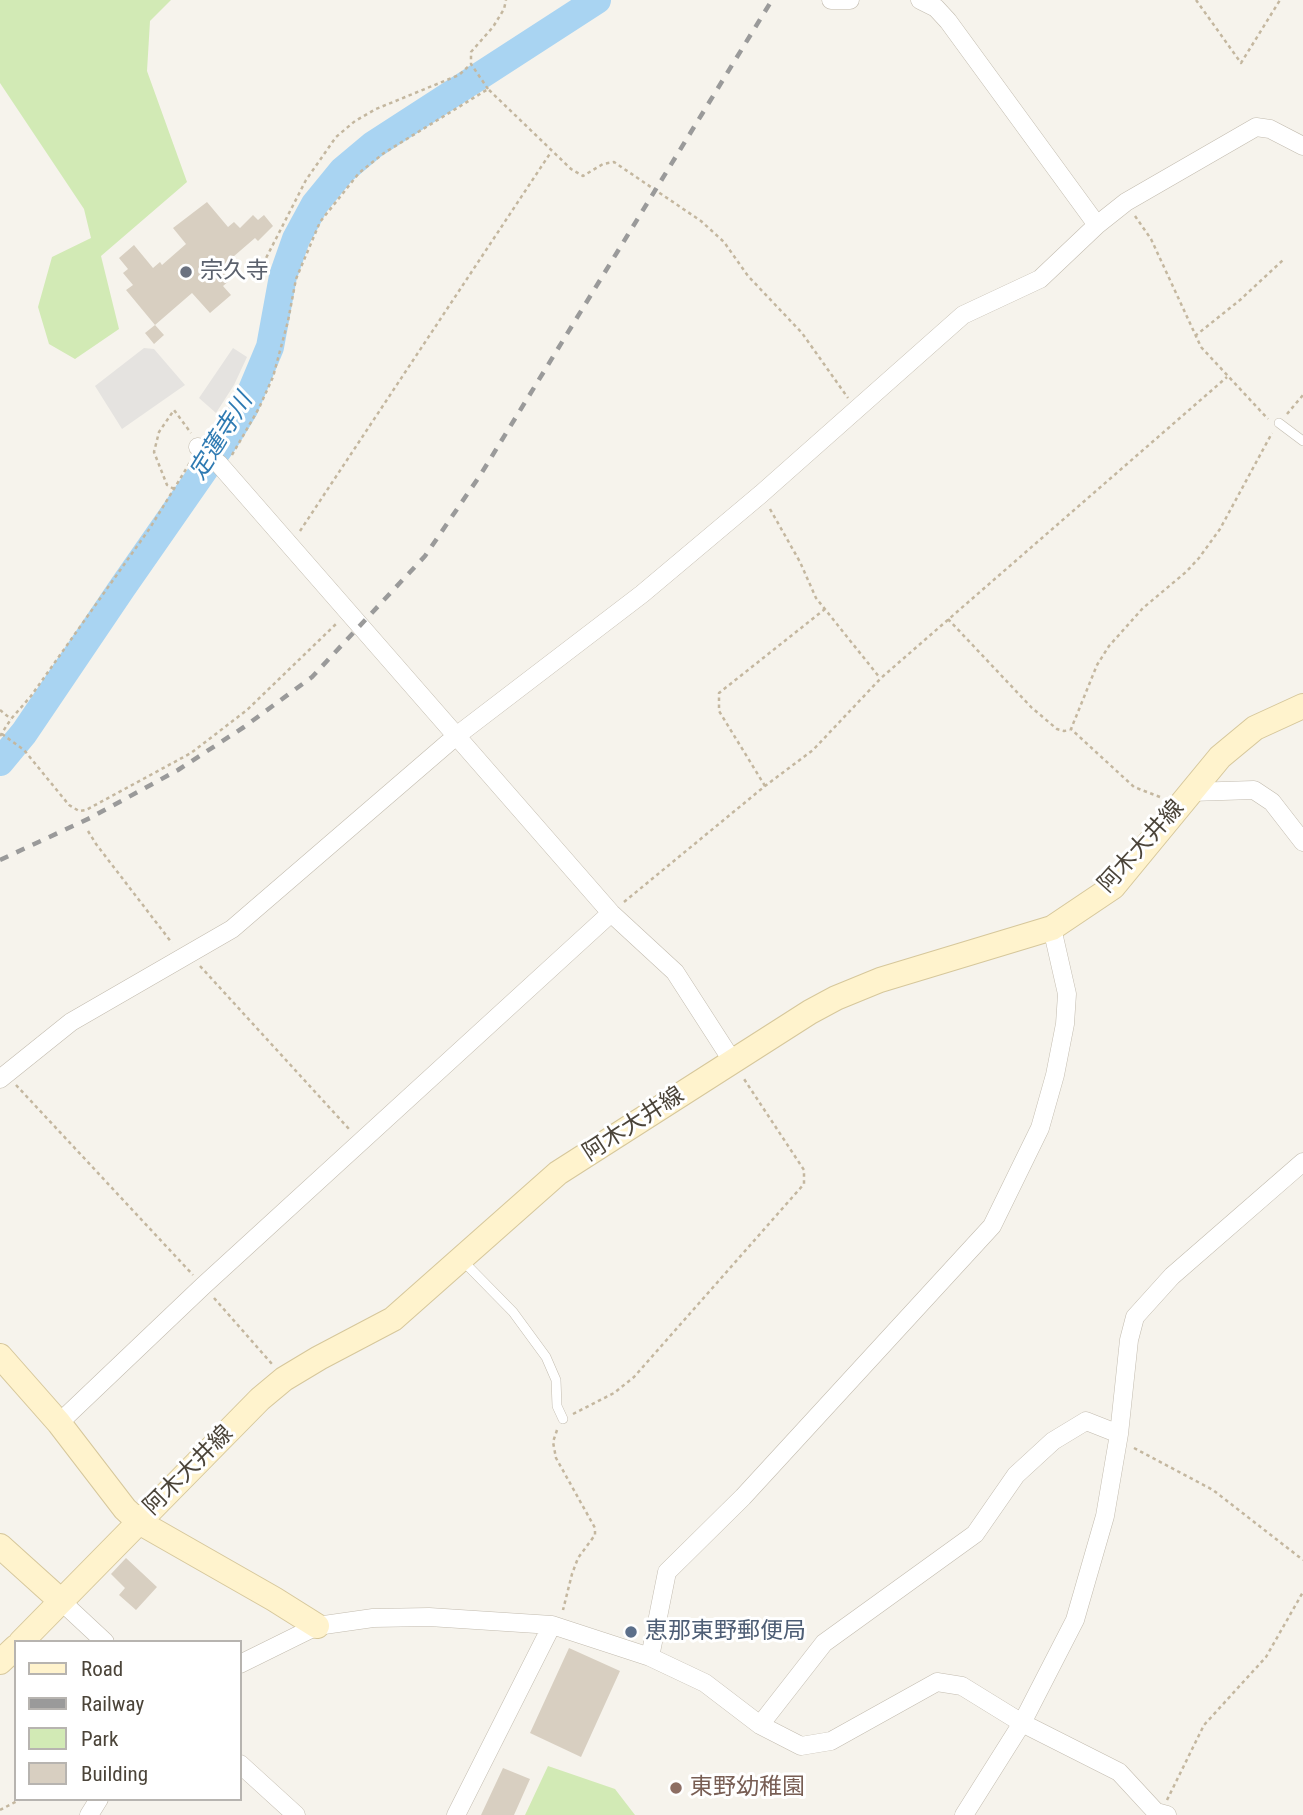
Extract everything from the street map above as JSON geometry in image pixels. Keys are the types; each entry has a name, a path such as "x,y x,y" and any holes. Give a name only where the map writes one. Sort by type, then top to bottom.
{"main road":[{"name":"阿木大井線","path":"28,1640 61,1601 260,1399 284,1379 319,1357 393,1319 558,1173 810,1012 863,987 1052,928 1113,887 1220,757 1255,728 1303,706"},
{"path":"0,1356 59,1423 125,1509 139,1522 317,1626"},
{"path":"0,1546 61,1601"},
{"name":"阿木大井線","path":"0,1662 14,1651"}],"street":[{"path":"831,0 850,0"},
{"path":"920,0 936,8 948,22 1097,225"},
{"path":"4,1077 71,1022 232,929 455,737 642,594 963,315 1040,279 1097,225 1126,202 1256,127 1270,129 1303,146"},
{"path":"198,447 221,467 611,913 675,972 733,1062"},
{"path":"1185,799 1254,790 1272,802 1303,842"},
{"path":"59,1423 203,1286 611,913"},
{"path":"650,1657 667,1572 743,1497 992,1226 1040,1128 1055,1075 1065,1024 1067,994 1052,928"},
{"path":"964,1815 1022,1723 1075,1620 1105,1516 1119,1434 1129,1340 1135,1317 1172,1276 1303,1162"},
{"path":"760,1725 824,1643 975,1534 1016,1475 1053,1441 1086,1421 1119,1434"},
{"path":"61,1601 103,1640"},
{"path":"242,1663 317,1626 373,1618 429,1617 555,1626 650,1657 705,1683 760,1725 801,1746 831,1741 937,1682 962,1686 1022,1723 1119,1772 1161,1813"},
{"path":"517,1623 538,1653"},
{"path":"456,1815 538,1653 555,1626"},
{"path":"242,1766 296,1815"}],"lane":[{"path":"1278,425 1303,441"},
{"path":"462,1260 513,1312 545,1357 556,1380 557,1406 563,1419"}],"path":[{"path":"506,0 504,9 493,27 476,43 471,52 471,64 488,89 551,152 583,176 603,164 614,162 701,221 724,242 748,275 802,333 856,409"},
{"path":"1196,0 1241,63 1280,0"},
{"path":"263,264 306,180 336,137 355,121 376,109 459,75 471,64"},
{"path":"221,467 259,408 273,377 296,279 320,222 359,173 384,153 488,89"},
{"path":"290,545 551,152"},
{"path":"1126,202 1151,239 1201,347 1227,377 1278,425"},
{"path":"1195,336 1240,300 1283,260"},
{"path":"611,913 765,786 813,750 881,678 1227,377"},
{"path":"1071,729 1097,665 1109,646 1143,608 1199,558 1220,529 1278,425 1303,395"},
{"path":"174,489 167,485 154,452 159,432 174,410 198,447 174,489 149,528 1,735 24,750 69,805 79,811 86,810 200,746 247,710 348,611"},
{"path":"759,495 773,512 816,598 881,678"},
{"path":"765,786 719,711 719,694 825,609"},
{"path":"948,619 1032,708 1057,729 1071,729"},
{"path":"0,710 11,719"},
{"path":"1071,729 1134,787 1185,799"},
{"path":"88,831 96,845 186,955 361,1142"},
{"path":"555,1626 578,1558 595,1535 595,1528 553,1450 556,1432 563,1419 614,1394 634,1377 806,1179 804,1170 733,1062"},
{"path":"4,1077 203,1286 284,1379"},
{"path":"1119,1434 1138,1452 1213,1490 1303,1560"},
{"path":"1161,1813 1204,1725 1266,1657 1303,1592"},
{"path":"0,1810 17,1801"}],"green space":[{"path":"0,0 171,0 150,21 147,71 187,182 101,256 119,329 75,359 49,344 38,307 52,257 91,238 84,209 0,83"},
{"path":"548,1766 615,1789 635,1815 525,1815"}],"shaded area":[{"path":"144,348 154,349 185,385 122,429 95,386"},
{"path":"233,348 247,357 234,385 216,413 199,398"}],"building":[{"path":"207,202 228,227 234,222 240,228 253,215 258,220 264,215 273,226 258,241 255,238 226,263 236,275 223,286 231,295 210,313 192,293 155,325 126,290 133,285 123,273 128,269 119,258 134,245 153,268 160,262 162,265 186,244 173,228"},
{"path":"155,325 164,335 154,344 145,333"},
{"path":"126,1558 157,1587 136,1610 119,1595 125,1588 111,1574"},
{"path":"569,1648 620,1671 581,1757 530,1733"},
{"path":"503,1768 530,1779 514,1815 481,1815"}],"waterway":[{"name":"定蓮寺川","path":"0,762 24,733 244,409 270,347 283,276 296,239 315,204 342,171 373,145 597,0"}],"railway":[{"path":"0,860 90,818 178,770 244,727 312,677 425,556 481,474 772,0"}],"place":[{"name":"宗久寺","path":"186,272"},
{"name":"恵那東野郵便局","path":"631,1632"},
{"name":"東野幼稚園","path":"676,1788"}]}
